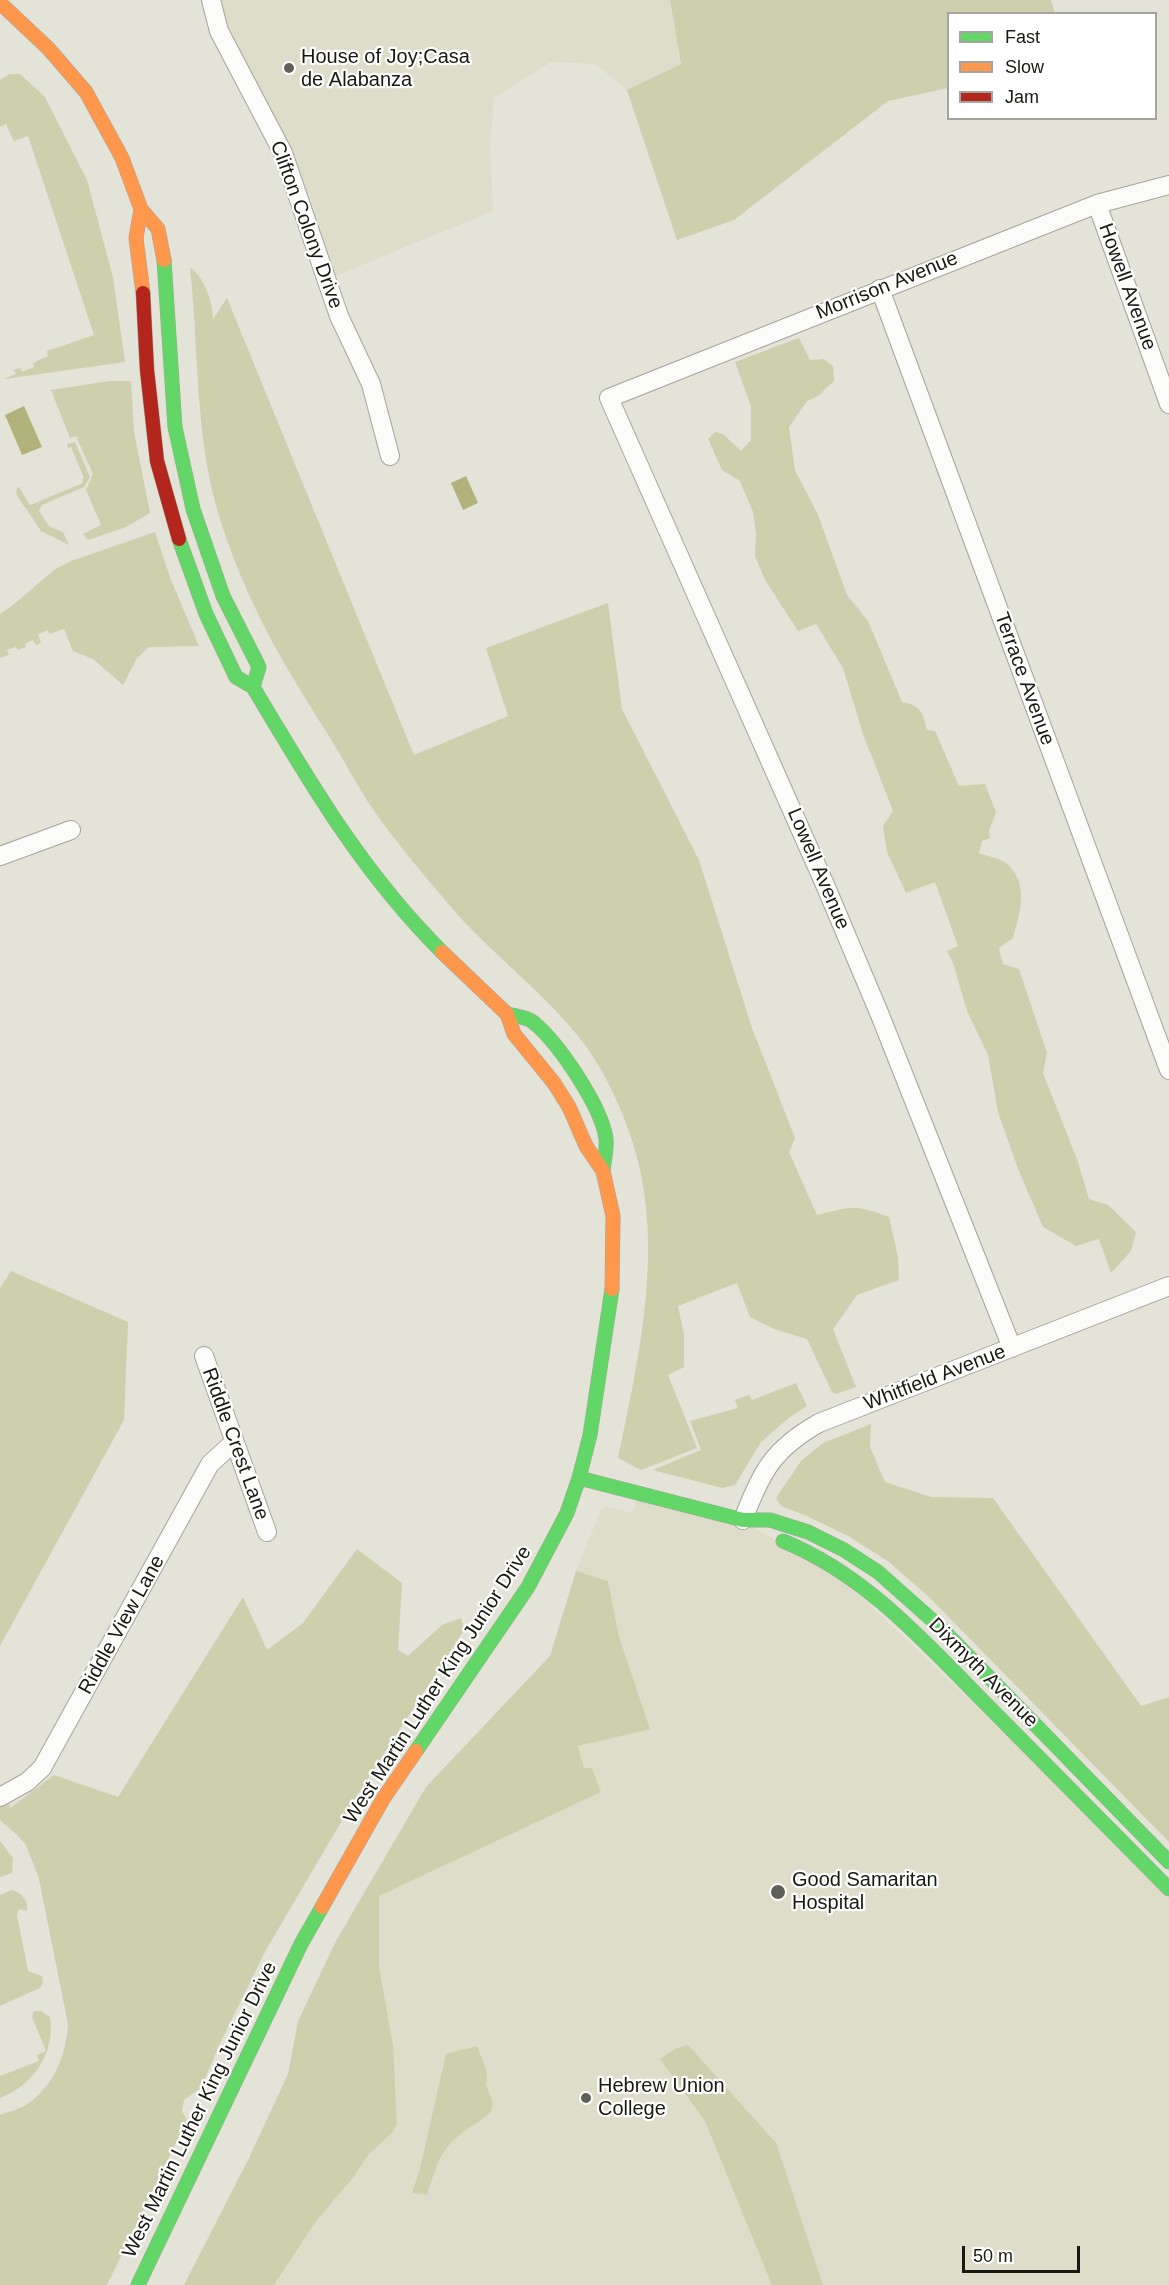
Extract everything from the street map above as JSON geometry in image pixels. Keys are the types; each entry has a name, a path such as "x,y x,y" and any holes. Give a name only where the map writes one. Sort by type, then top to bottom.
{"main road":[{"name":"West Martin Luther King Junior Drive","path":"0,3 48,48 86,92 122,158 141,209 158,229 166,269 173,409 193,509 223,596 259,667 253,687"},
{"name":"West Martin Luther King Junior Drive","path":"141,209 136,238 144,301 147,370 157,461 184,558 206,614 236,677 253,687 330,813 383,888 428,937 507,1014 514,1034 554,1083 569,1107 586,1146 603,1172"},
{"name":"West Martin Luther King Junior Drive","path":"138,2285 301,1944 383,1798 528,1587 567,1513 579,1478 590,1435 613,1282 613,1216 603,1172 606,1138 583,1085 554,1044 531,1020 507,1014"},
{"name":"Dixmyth Avenue","path":"579,1478 743,1520 768,1520 834,1544 865,1563 901,1590 1169,1862"},
{"name":"Dixmyth Avenue","path":"743,1520 769,1536 790,1544 848,1574 874,1594 920,1637 1169,1889"}],"street":[{"name":"Clifton Colony Drive","path":"210,0 219,31 283,153 339,316 371,384 390,456"},
{"name":"Morrison Avenue","path":"609,398 1097,204 1169,185"},
{"name":"Howell Avenue","path":"1097,204 1169,404"},
{"name":"Terrace Avenue","path":"880,289 1169,1070"},
{"name":"Lowell Avenue","path":"609,398 826,887 880,1015 1012,1348"},
{"path":"0,856 71,830"},
{"name":"Whitfield Avenue","path":"743,1520 766,1469 785,1445 819,1423 1169,1286"},
{"name":"Riddle Crest Lane","path":"204,1356 267,1532"},
{"name":"Riddle View Lane","path":"0,1797 27,1782 42,1768 210,1464 234,1442"}],"shaded area":[{"path":"202,0 670,0 681,64 627,90 595,64 551,62 494,98 490,146 493,211 335,276 311,212 233,40"},
{"path":"670,0 1051,0 1055,12 947,12 947,88 888,101 734,220 677,240 627,90 681,64"},
{"path":"10,74 20,74 45,97 87,180 113,277 125,362 4,379 16,374 14,370 20,368 22,372 34,367 33,363 48,356 47,351 94,335 28,136 14,141 6,124 0,127 0,80"},
{"path":"190,267 200,277 207,290 213,319 227,298 414,755 508,716 486,648 608,603 622,709 699,860 752,1028 795,1138 789,1152 817,1215 860,1208 889,1217 898,1257 899,1280 857,1295 833,1329 856,1387 836,1394 832,1392 807,1339 774,1329 750,1317 737,1283 678,1306 684,1335 684,1367 668,1375 697,1448 641,1470 618,1458 639,1352 647,1281 646,1209 641,1174 632,1140 610,1087 582,1041 551,1006 451,907 378,816 265,628 234,559 221,522 207,466"},
{"path":"799,338 810,360 824,359 833,366 834,381 818,396 807,401 789,427 795,470 818,515 847,595 868,621 902,702 917,708 922,714 927,730 935,731 959,786 985,784 996,812 989,831 990,838 982,841 979,853 1006,863 1013,871 1021,889 1020,909 1013,938 999,948 1003,964 1019,969 1047,1053 1043,1073 1078,1162 1089,1199 1108,1205 1136,1232 1131,1251 1111,1273 1099,1239 1076,1246 1043,1227 1018,1169 998,1112 988,1055 967,1011 953,963 947,951 958,946 935,882 906,893 887,852 883,826 893,811 863,734 843,668 816,624 798,631 765,580 755,556 756,534 753,512 740,481 722,470 708,439 715,432 723,434 741,451 751,440 751,406 735,362"},
{"path":"109,381 131,381 134,432 150,513 126,527 88,540 83,534 101,525 86,490 93,474 76,436 70,438 51,390"},
{"path":"24,406 42,447 22,455 5,415"},
{"path":"75,442 90,477 84,487 42,505 39,511 49,526 63,532 69,545 41,531 16,494 19,487 30,505 83,483 84,478 71,447 68,448 67,444"},
{"path":"466,476 478,503 463,510 451,483"},
{"path":"155,532 171,580 199,646 149,647 137,658 123,685 93,659 73,651 64,629 49,634 48,630 38,634 41,643 36,645 33,640 25,644 26,647 7,650 9,655 0,658 0,614 54,570 71,561"},
{"path":"11,1271 128,1322 124,1420 0,1646 0,1288"},
{"path":"796,1383 807,1406 790,1417 761,1442 735,1485 722,1488 653,1470 701,1450 690,1421 738,1408 735,1400 749,1395 752,1400"},
{"path":"871,1424 870,1447 885,1482 931,1497 993,1498 1141,1706 1169,1697 1169,1842 931,1599 889,1562 850,1537 781,1506 776,1498 801,1461 823,1443"},
{"name":"Good Samaritan Hospital","path":"639,1494 743,1520 764,1534 820,1558 1169,1889 1169,2285 274,2285 316,2221 352,2179 369,2154 392,2133 397,2124 393,2045 379,1967 379,1896 601,1792 592,1768 584,1768 578,1746 619,1637 608,1581 576,1571 601,1510 605,1507 632,1513"},
{"path":"357,1549 402,1583 398,1650 408,1656 442,1625 461,1618 464,1630 354,1800 266,1950 221,2041 201,2088 184,2100 182,2111 187,2120 107,2285 0,2285 0,2115 26,2105 44,2089 61,2059 68,2024 39,1879 26,1845 0,1820 0,1807 9,1804 10,1808 54,1775 118,1797 243,1597 267,1650 303,1623"},
{"path":"576,1571 608,1581 619,1637 650,1729 578,1746 584,1768 592,1768 601,1792 379,1896 379,1967 393,2045 397,2124 392,2133 369,2154 352,2179 316,2221 274,2285 184,2285 249,2158 288,2074 298,2021 336,1941 426,1787 550,1656"},
{"path":"0,1841 13,1858 12,1873 0,1877"},
{"path":"12,1890 22,1895 27,1904 27,1911 19,1909 17,1915 28,1971 42,1976 43,1983 40,1988 0,2006 0,1895"},
{"path":"34,2011 41,2011 50,2017 51,2030 46,2055 40,2066 23,2085 0,2098 0,2076 39,2061 37,2055 46,2051 32,2017"},
{"path":"688,2045 776,2143 823,2285 772,2285 705,2121 660,2059 677,2048"},
{"path":"477,2046 487,2072 486,2085 492,2100 492,2110 451,2142 438,2163 427,2195 412,2193 420,2169 446,2054"}],"traffic: fast":[{"path":"164,260 175,427 193,509 223,596 259,667 253,687"},
{"path":"179,539 206,614 236,677 253,687 317,792 362,858 386,890 442,952"},
{"path":"507,1014 533,1022 543,1031 566,1059 588,1093 603,1126 606,1139 603,1171"},
{"path":"416,1751 528,1587 567,1513 590,1435 612,1289"},
{"path":"579,1478 743,1520 770,1520 808,1532 844,1550 878,1572 941,1628 1169,1862"},
{"path":"783,1541 843,1573 896,1615 1169,1889"},
{"path":"138,2285 301,1944 322,1907"}],"traffic: slow":[{"path":"0,3 48,48 86,92 122,158 141,209 158,229 164,260"},
{"path":"141,209 136,238 143,293"},
{"path":"442,952 507,1014 514,1034 554,1083 569,1107 586,1146 603,1171 613,1216 612,1289"},
{"path":"322,1907 383,1799 416,1751"}],"traffic: jam":[{"path":"143,293 147,370 157,461 179,539"}],"place":[{"name":"House of Joy;Casa de Alabanza","path":"289,68"},
{"name":"Good Samaritan Hospital","path":"778,1892"},
{"name":"Hebrew Union College","path":"586,2098"}]}
